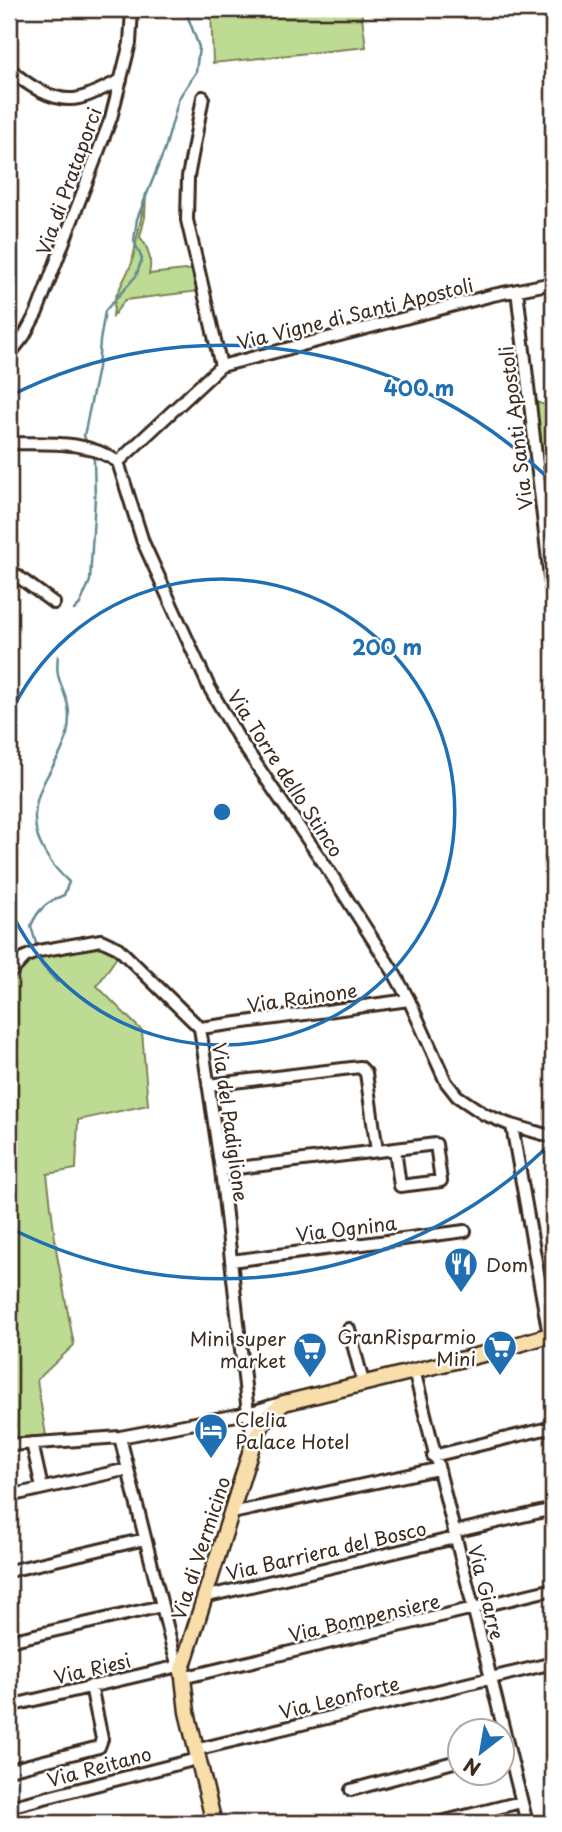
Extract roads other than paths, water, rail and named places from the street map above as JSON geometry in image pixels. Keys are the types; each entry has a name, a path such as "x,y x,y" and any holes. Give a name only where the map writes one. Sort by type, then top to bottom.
{"main road":[{"name":"Via di Vermicino","path":"214,1823 186,1707 181,1670 254,1440 264,1420 284,1403 498,1350 551,1334"}],"street":[{"name":"Via di Prataporci","path":"9,355 27,330 43,297 102,143 131,38 132,9"},
{"path":"9,68 33,87 66,99 81,98 121,80"},
{"path":"204,97 188,175 187,220 221,366"},
{"name":"Via Vigne di Santi Apostoli","path":"118,462 221,366 553,283"},
{"name":"Via Santi Apostoli","path":"517,290 553,604"},
{"path":"9,443 79,445 99,451 118,462"},
{"name":"Via Torre dello Stinco","path":"118,462 141,537 209,687 239,739 340,888 409,1000 438,1068 452,1091 474,1108 512,1126 553,1137"},
{"path":"9,570 54,603"},
{"name":"Via del Padiglione","path":"9,974 22,959 35,952 68,944 103,940 118,948 200,1028 221,1170 248,1413 254,1440"},
{"name":"Via Rainone","path":"200,1028 409,1000"},
{"path":"208,1085 360,1067 366,1073 377,1151"},
{"path":"512,1126 551,1334"},
{"path":"221,1170 436,1144 441,1181 400,1186 396,1149"},
{"name":"Via Ognina","path":"231,1261 465,1231"},
{"path":"349,1329 363,1382"},
{"name":"Via Giarre","path":"414,1370 499,1716"},
{"path":"9,1445 120,1437 248,1413 284,1403"},
{"path":"248,1413 254,1420 264,1420"},
{"path":"433,1456 553,1427"},
{"path":"120,1437 162,1606 181,1670"},
{"path":"32,1443 42,1488"},
{"path":"9,1496 128,1469"},
{"path":"232,1513 437,1469"},
{"name":"Via Barriera del Bosco","path":"204,1597 553,1509"},
{"path":"9,1571 145,1539"},
{"name":"Via Bompensiere","path":"181,1670 473,1609 553,1589"},
{"path":"9,1641 162,1606"},
{"name":"Via Leonforte","path":"197,1754 553,1664"},
{"name":"Via Riesi","path":"9,1706 91,1686 181,1670"},
{"path":"9,1770 99,1747 102,1739 91,1686"},
{"name":"Via Reitano","path":"9,1807 197,1754"},
{"path":"351,1790 447,1764"},
{"name":"Via Giarre","path":"516,1785 527,1823"},
{"path":"437,1823 521,1802"}],"waterway":[{"path":"87,443 84,436 98,368 105,311 136,276 142,259 134,241 137,219 165,149 179,98 196,72 199,47 185,9"},
{"path":"74,610 80,604 90,581 95,498 94,460 91,454"},
{"path":"37,947 31,926 44,907 64,895 69,882 43,849 35,824 38,797 63,747 68,727 69,709 58,676 58,656"},
{"path":"39,954 42,965 57,982"}],"place":[{"name":"Dom","path":"461,1294"},
{"name":"GranRisparmio Mini","path":"500,1377"},
{"name":"Mini super market","path":"310,1379"},
{"name":"Clelia Palace Hotel","path":"211,1460"}]}
